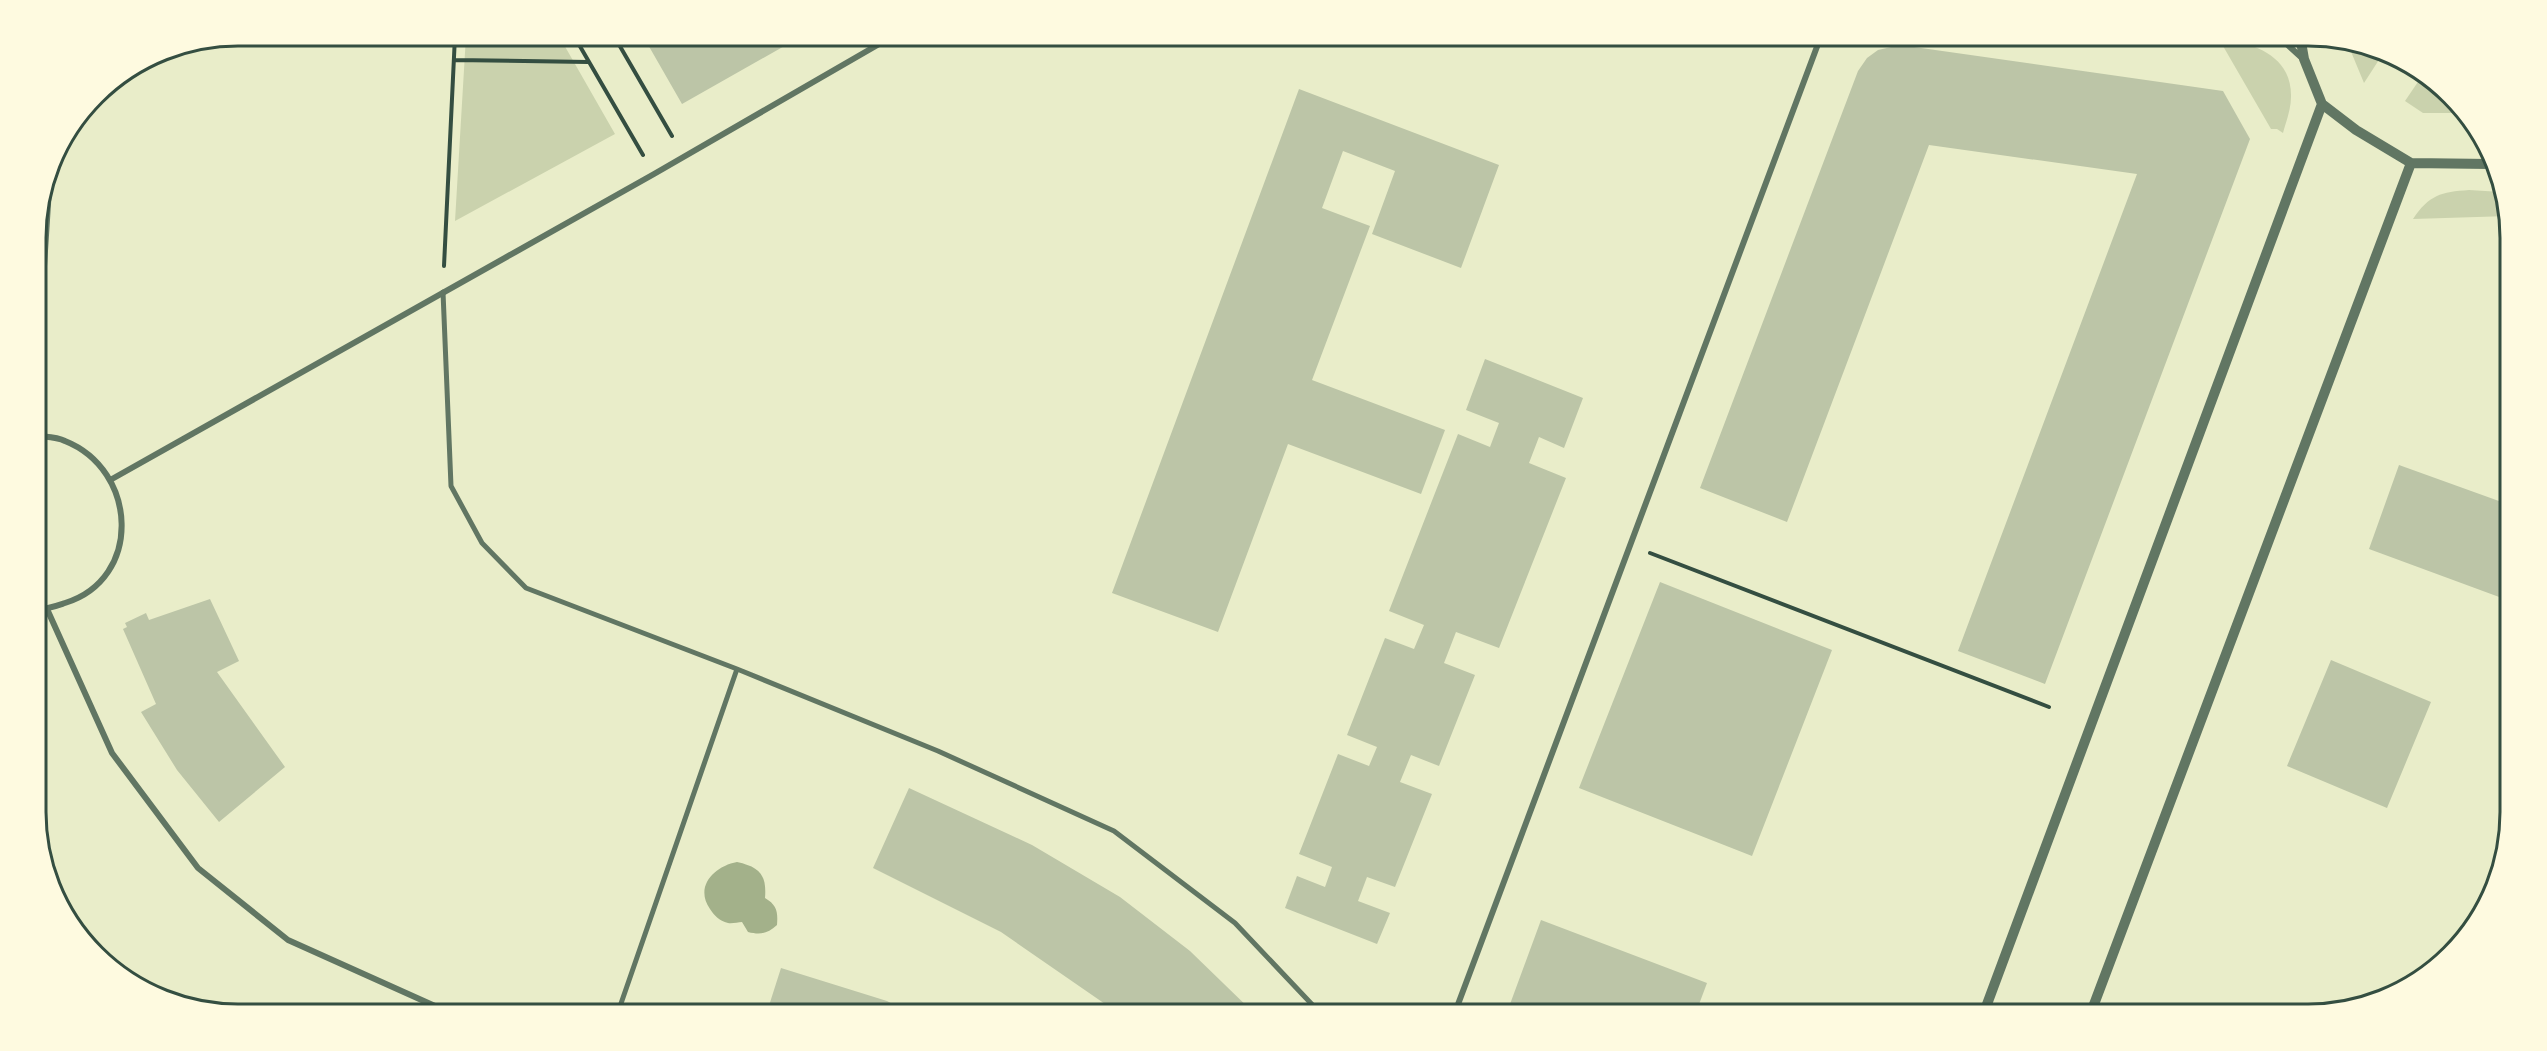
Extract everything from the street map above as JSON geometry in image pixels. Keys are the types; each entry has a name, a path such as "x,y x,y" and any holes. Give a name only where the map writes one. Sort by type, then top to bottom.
{"street":[{"path":"112,479 684,157 874,47"},
{"path":"1458,1004 1818,47"},
{"path":"2290,47 2304,59"},
{"path":"2302,47 2304,59 2322,104 2372,141 2411,163 2485,164"},
{"path":"1987,1004 2322,104"},
{"path":"2094,1004 2411,163"},
{"path":"443,292 451,486 482,543 526,588 737,669 938,751 1114,831 1234,923 1311,1004"},
{"path":"47,437 64,440 91,455 112,479 122,512 120,546 105,576 79,599 47,609 112,753 198,868 288,940 430,1004"},
{"path":"621,1004 737,669"}],"path":[{"path":"443,292 455,47"},
{"path":"580,47 654,174"},
{"path":"620,47 684,157"},
{"path":"454,60 589,62"},
{"path":"1629,545 2049,707"}],"shaded area":[{"path":"465,47 565,47 615,134 455,221"},
{"path":"2224,47 2260,49 2270,55 2286,72 2290,83 2289,111 2283,133 2277,129 2271,129"},
{"path":"2351,51 2379,60 2364,83"},
{"path":"2419,81 2453,113 2423,113 2405,101"},
{"path":"2469,190 2495,192 2499,216 2413,219 2430,200 2451,192"},
{"path":"737,862 751,866 763,877 765,898 776,909 777,916 777,925 767,932 748,932 742,922 722,921 713,913 706,901 704,893 709,878 721,868"}],"building":[{"path":"649,47 783,47 682,104"},
{"path":"1891,47 1914,47 2223,91 2250,139 2045,684 1958,651 2137,174 1929,145 1787,522 1700,488 1858,71 1867,58 1878,50"},
{"path":"1299,89 1499,165 1461,268 1372,234 1395,171 1343,151 1322,208 1370,226 1312,380 1445,430 1421,494 1288,444 1218,632 1112,593"},
{"path":"1485,359 1583,398 1564,448 1539,437 1529,463 1566,478 1499,648 1456,632 1444,663 1475,675 1439,766 1411,755 1400,782 1432,794 1395,887 1367,877 1358,901 1390,913 1377,944 1285,908 1297,876 1325,887 1332,867 1299,854 1338,754 1369,766 1377,747 1347,735 1385,638 1414,649 1424,625 1389,611 1458,434 1490,447 1499,423 1466,410"},
{"path":"2399,465 2500,501 2500,597 2369,549"},
{"path":"1660,582 1832,650 1752,856 1579,788"},
{"path":"210,599 239,661 217,672 285,767 219,822 177,770 141,712 156,704 123,629 127,627 125,623 146,613 149,620"},
{"path":"2331,660 2431,702 2387,808 2287,766"},
{"path":"909,788 1032,845 1120,897 1190,951 1245,1004 1105,1004 1001,932 873,868"},
{"path":"1541,920 1707,983 1699,1004 1510,1004"},
{"path":"781,968 893,1004 770,1004"}]}
